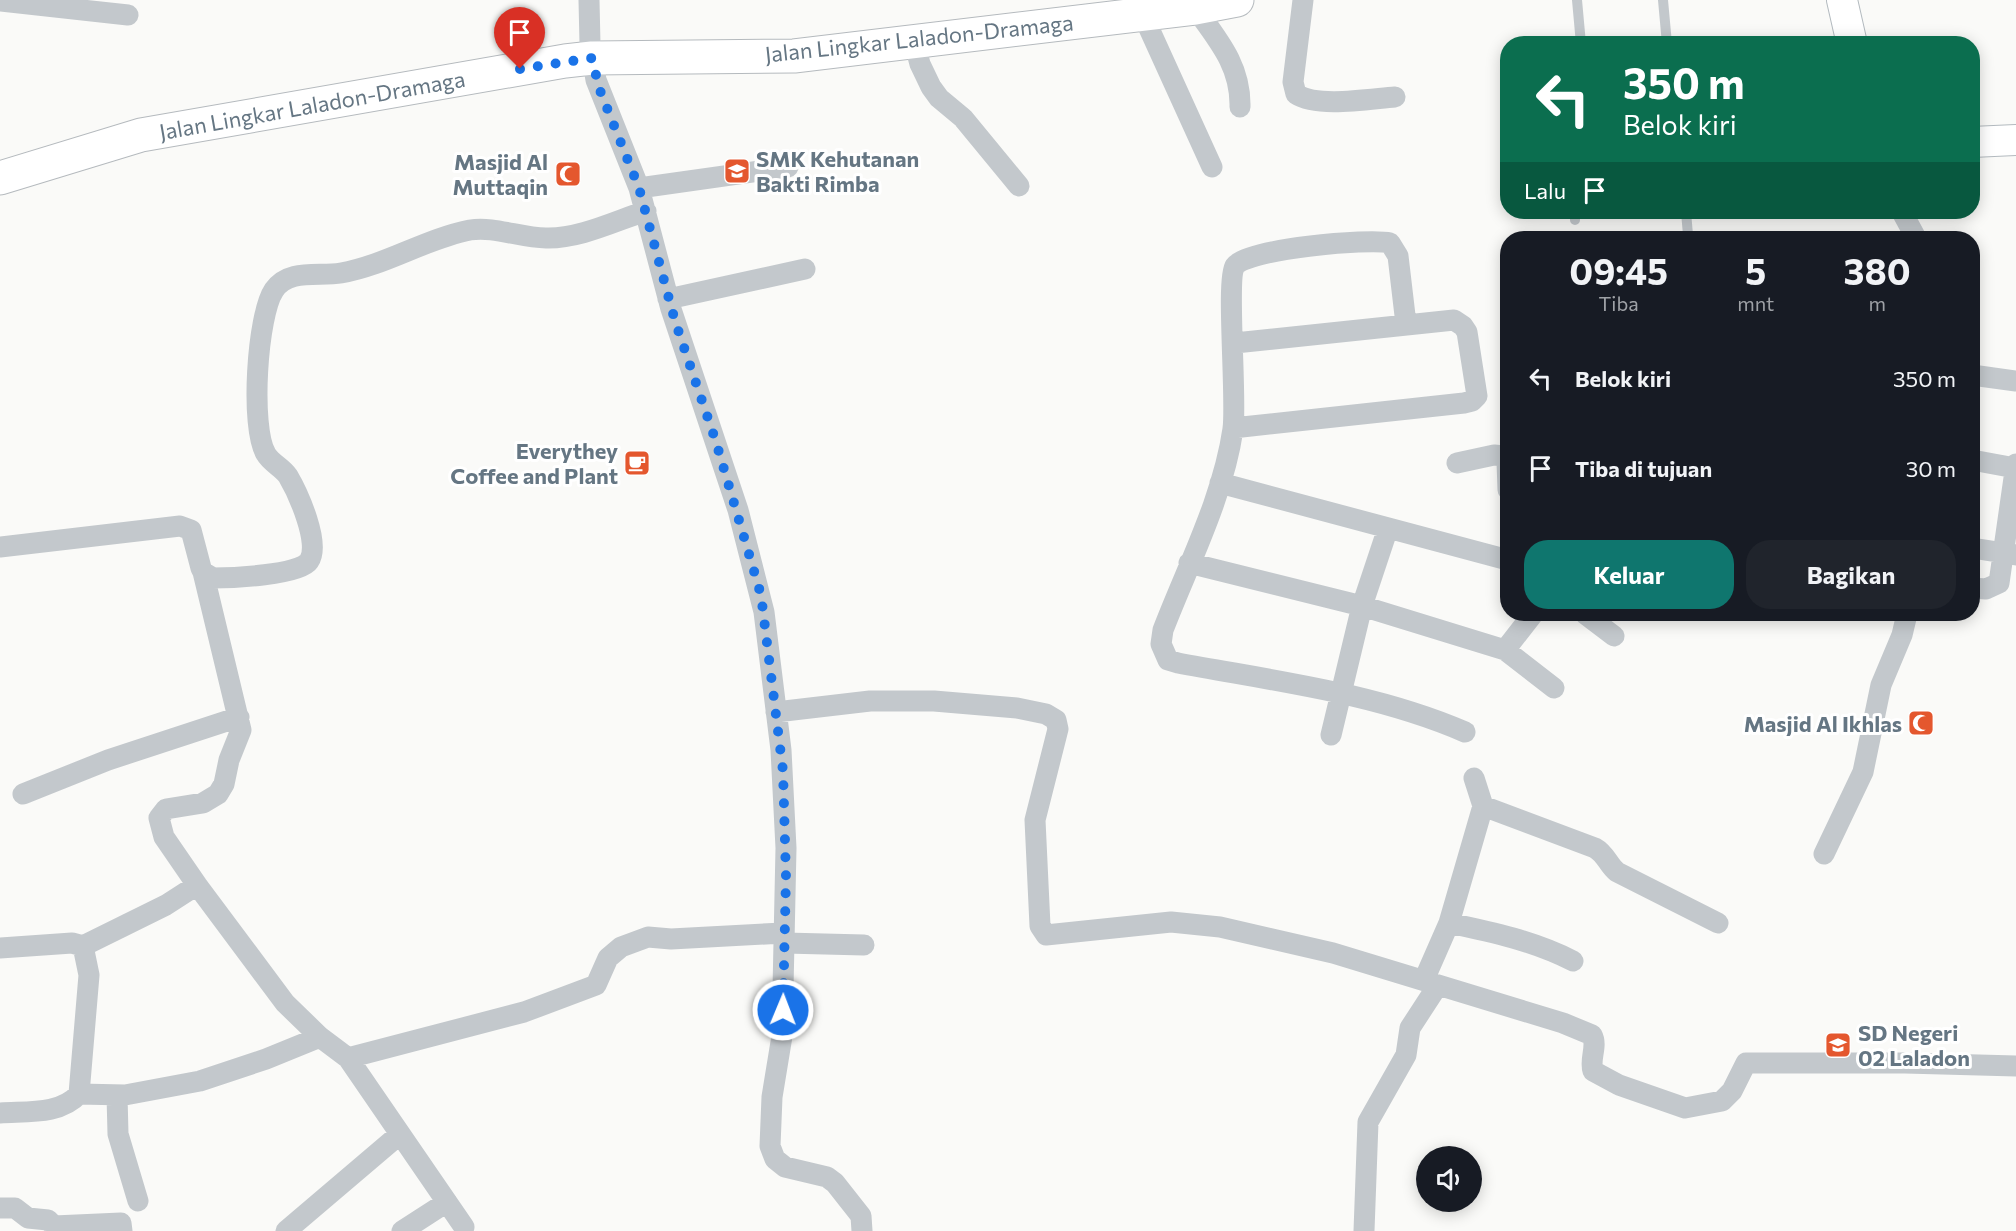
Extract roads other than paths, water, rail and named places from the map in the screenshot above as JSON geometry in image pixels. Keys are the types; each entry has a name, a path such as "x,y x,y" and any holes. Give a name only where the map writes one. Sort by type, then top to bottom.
{"main road":[{"name":"Jalan Lingkar Laladon-Dramaga","path":"0,178 141,135 592,58 794,56 1237,0"},
{"path":"1842,0 1850,36"},
{"path":"1980,142 2016,140"}],"street":[{"path":"589,0 592,58 599,88 639,188 668,299 716,442 761,595 782,750 786,848 782,1036 772,1097 771,1150 775,1159 785,1167 827,1177 835,1183 861,1216 862,1231"},
{"path":"1303,0 1293,82 1296,94 1309,100 1326,101 1395,97"},
{"path":"0,1 128,15"},
{"path":"1194,4 1234,68 1240,87 1240,107"},
{"path":"1142,13 1212,167"},
{"path":"914,41 920,64 931,87 939,98 963,118 1019,186"},
{"path":"639,188 788,166"},
{"path":"203,572 219,578 291,571 307,564 313,553 311,534 300,502 282,468 266,456 258,423 258,373 265,318 270,298 282,281 294,275 354,270 443,237 472,230 536,238 560,237 646,211"},
{"path":"1406,324 1397,251 1390,243 1379,240 1358,241 1265,254 1238,263 1234,267 1231,288 1234,344 1233,428 1221,483 1163,630 1161,644 1168,660 1339,693 1442,722 1465,732"},
{"path":"668,299 805,269"},
{"path":"1233,428 1464,403 1475,399 1477,388 1463,326 1454,320 1234,344"},
{"path":"1980,376 2016,381"},
{"path":"1457,464 1500,456"},
{"path":"1980,461 2016,466 2011,555 1999,583 1986,589 1980,589"},
{"path":"1221,483 1500,558"},
{"path":"0,547 180,526 191,530 241,730 221,790 203,803 166,809 159,818 164,837 285,1003 320,1037 348,1058 464,1227"},
{"path":"1331,735 1339,693 1362,606 1388,528"},
{"path":"1980,549 2011,555"},
{"path":"1189,564 1362,606 1505,650 1554,688"},
{"path":"1505,650 1528,621"},
{"path":"1594,621 1614,636"},
{"path":"1824,854 1863,772 1881,685 1902,636 1905,621"},
{"path":"776,712 870,701 934,701 1017,708 1046,714 1056,720 1058,729 1035,820 1040,926 1046,935 1171,922 1220,927 1333,952 1563,1023 1592,1035 1595,1042 1590,1063 1593,1071 1619,1085 1685,1108 1722,1101 1732,1090 1746,1063 2016,1066"},
{"path":"23,794 108,760 239,717"},
{"path":"1364,1231 1368,1122 1406,1055 1410,1028 1431,982 1483,806 1474,778"},
{"path":"1483,806 1595,848 1603,853 1610,867 1617,872 1718,923"},
{"path":"0,948 72,944 83,946 166,905 197,885"},
{"path":"1449,923 1490,931 1550,949 1573,961"},
{"path":"348,1058 524,1012 596,985 598,976 608,958 621,947 648,936 671,939 784,938 864,945"},
{"path":"0,1113 52,1109 70,1104 80,1094 89,975 83,946"},
{"path":"80,1094 117,1095 200,1081 266,1059 320,1037"},
{"path":"117,1095 118,1134 138,1201"},
{"path":"286,1231 400,1134"},
{"path":"402,1231 447,1202"},
{"path":"0,1208 15,1208 28,1218 48,1220 54,1226 122,1223 122,1231"}],"lane":[{"path":"1577,0 1580,36"},
{"path":"1663,0 1666,36"}],"place":[{"name":"SMK Kehutanan Bakti Rimba","path":"737,171"},
{"name":"Masjid Al Muttaqin","path":"568,174"},
{"name":"Everythey Coffee and Plant","path":"637,463"},
{"name":"Masjid Al Ikhlas","path":"1921,723"},
{"name":"SD Negeri 02 Laladon","path":"1838,1045"}]}
